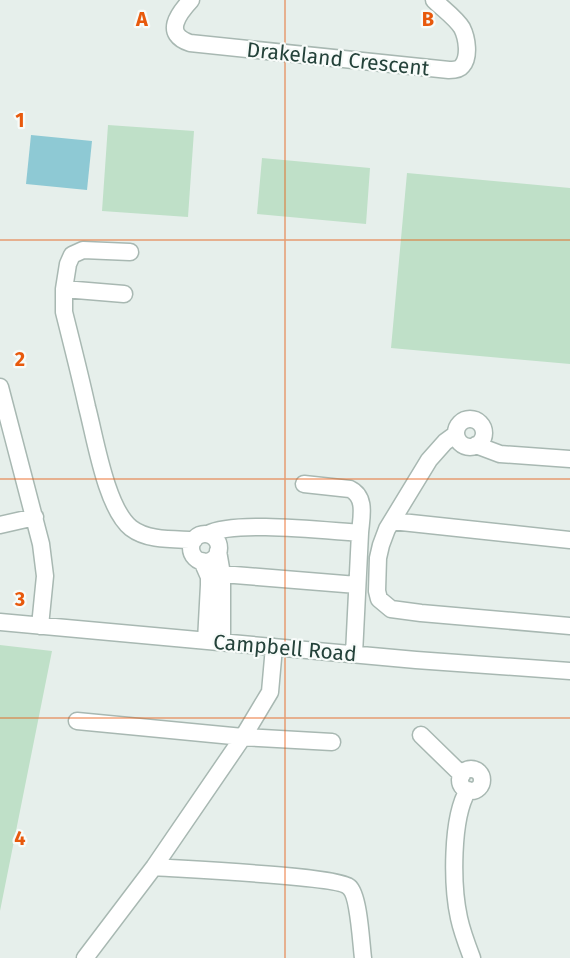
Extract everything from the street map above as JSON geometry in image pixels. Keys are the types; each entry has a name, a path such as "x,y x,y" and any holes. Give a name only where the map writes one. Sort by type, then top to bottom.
{"street":[{"name":"Drakeland Crescent","path":"191,0 177,15 175,23 178,36 190,43 449,70 458,69 462,67 466,58 465,37 461,27 434,0"},
{"path":"130,252 83,250 72,255 68,264 64,289 64,312 102,468 117,508 130,527 145,535 199,547 212,560 218,551 222,574 214,642"},
{"path":"64,289 124,294"},
{"path":"0,387 41,544 45,576 40,626"},
{"path":"476,445 481,442 484,432 482,426 474,419 463,420 456,428 456,434 460,443 465,446 476,445 500,454 570,459"},
{"path":"456,434 445,442 429,460 383,536 378,558 377,591 379,599 391,609 570,626"},
{"path":"304,484 350,489 357,492 361,500 354,654"},
{"path":"0,525 34,517"},
{"path":"392,520 570,540"},
{"path":"199,547 219,529 249,528 360,533"},
{"path":"199,547 209,577 214,642"},
{"path":"222,574 357,585"},
{"name":"Campbell Road","path":"0,622 570,671"},
{"path":"85,958 154,867 243,737 270,692 273,647"},
{"path":"78,721 243,737 332,742"},
{"path":"421,735 465,783 459,810 455,851 458,916 472,958"},
{"path":"154,867 316,879 346,884 350,887 356,902 363,958"}],"green space":[{"path":"108,125 194,131 188,217 102,211"},
{"path":"262,158 370,168 366,224 257,214"},
{"path":"407,173 570,188 570,364 391,348"},
{"path":"0,645 52,651 0,911"}],"water":[{"path":"31,135 92,141 87,190 26,184"}]}
